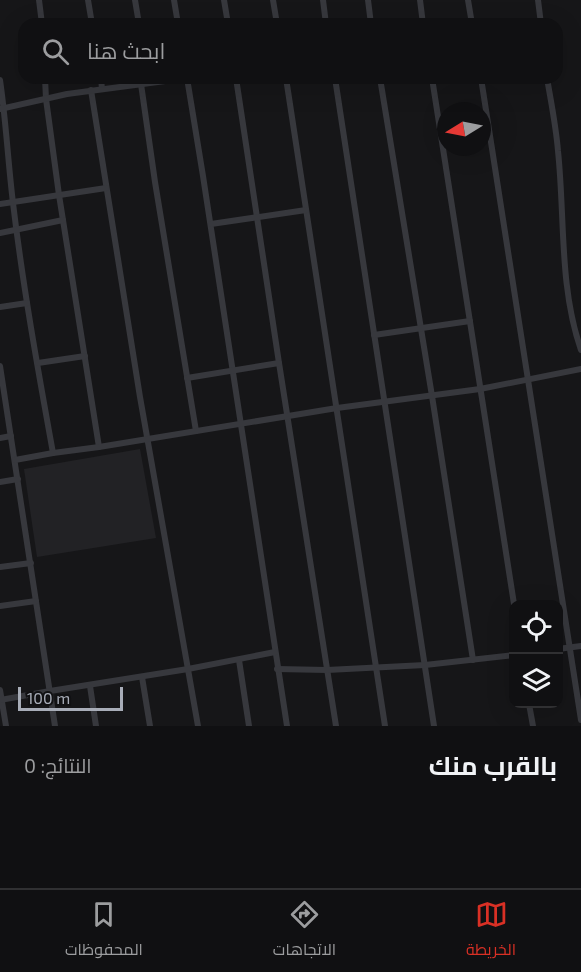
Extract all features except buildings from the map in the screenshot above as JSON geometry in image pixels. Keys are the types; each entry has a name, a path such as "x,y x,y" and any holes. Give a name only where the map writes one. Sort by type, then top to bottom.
{"street":[{"path":"39,0 41,18"},
{"path":"88,0 91,18"},
{"path":"135,0 138,18"},
{"path":"174,0 177,18"},
{"path":"224,0 227,18"},
{"path":"273,0 276,18"},
{"path":"323,0 325,18"},
{"path":"368,0 370,18"},
{"path":"420,0 422,18"},
{"path":"468,0 471,18"},
{"path":"538,0 540,18"},
{"path":"0,80 27,303 53,453"},
{"path":"45,84 59,195 99,447"},
{"path":"101,84 102,89"},
{"path":"2,109 91,90 133,84"},
{"path":"146,84 155,182 196,431"},
{"path":"188,84 286,726"},
{"path":"237,84 336,726"},
{"path":"287,84 385,726"},
{"path":"335,84 434,726"},
{"path":"381,84 473,660"},
{"path":"433,84 513,600"},
{"path":"482,84 581,720"},
{"path":"548,84 558,150 569,302 574,330 581,350"},
{"path":"91,90 198,726"},
{"path":"0,204 106,188"},
{"path":"211,224 306,210"},
{"path":"0,232 63,220"},
{"path":"0,307 27,303"},
{"path":"374,335 470,321"},
{"path":"38,363 85,356"},
{"path":"187,378 279,363"},
{"path":"0,366 55,726"},
{"path":"15,460 337,408 480,389 581,369"},
{"path":"0,438 11,436"},
{"path":"0,482 18,479"},
{"path":"0,567 31,563"},
{"path":"0,606 36,601"},
{"path":"563,648 581,646"},
{"path":"1,700 275,652"},
{"path":"278,669 377,668 509,656"},
{"path":"239,660 249,726"},
{"path":"142,677 150,726"},
{"path":"90,686 96,726"},
{"path":"0,690 6,726"},
{"path":"530,708 533,726"}],"shaded area":[{"path":"140,449 156,538 37,557 24,469"}]}
